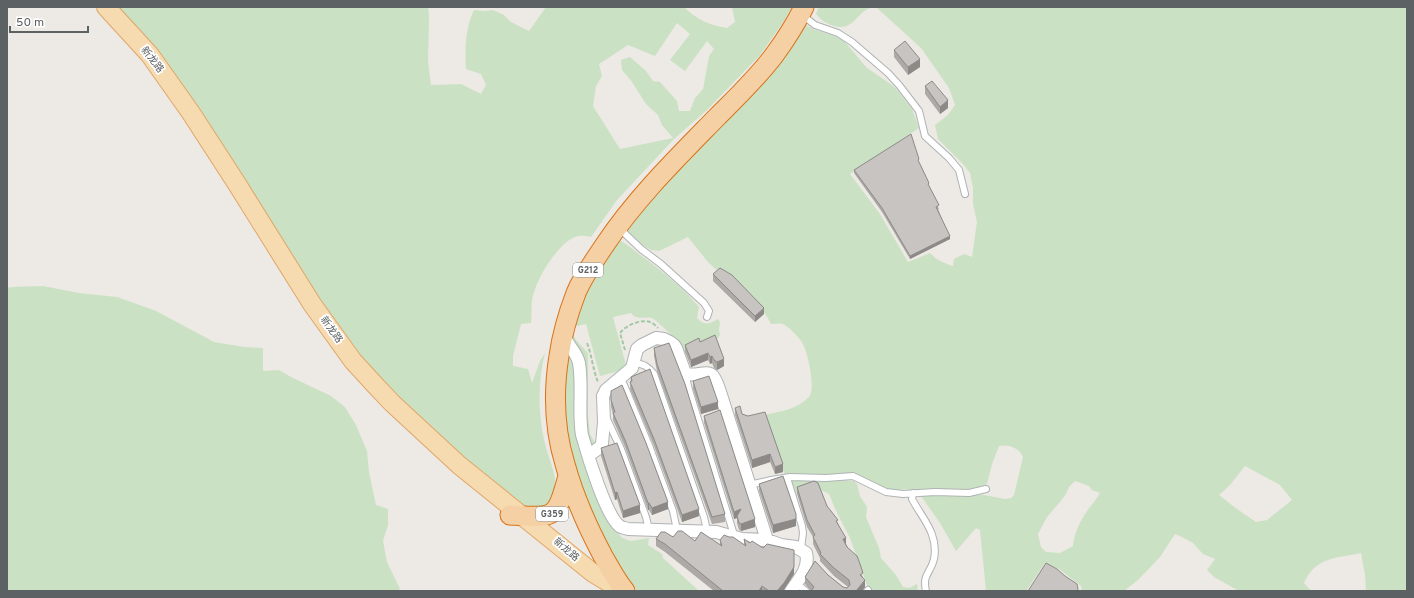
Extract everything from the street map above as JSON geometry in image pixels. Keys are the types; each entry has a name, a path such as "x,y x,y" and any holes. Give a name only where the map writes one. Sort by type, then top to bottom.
{"highway":[{"name":"G212","path":"615,589 604,568 586,540 579,525 567,480 555,457 551,439 547,406 550,374 554,343 561,328 567,299 580,272 595,248 615,225 641,187 669,156 726,100 761,62 801,8"},
{"name":"G359","path":"516,516 545,517 552,513 562,498 567,480"}],"main road":[{"name":"新龙路","path":"95,7 143,59 198,134 306,307 345,364 409,432 516,516 615,589"},
{"name":"新龙路","path":"106,7 150,55 192,113 312,304 353,360 392,404 516,516"}],"street":[{"path":"561,328 568,345 577,356 580,383 582,435 602,496 616,522 621,527 628,529 707,531 742,540 767,540 801,549 811,560 797,588"},
{"path":"589,455 602,444 604,412 603,396 606,390 632,368 638,348 642,344 656,338 664,339 674,345 685,373 693,375 706,373 714,376 722,412 767,540"}],"lane":[{"path":"801,8 806,18 815,25 838,33 852,42 888,73 899,85 919,111 925,136 958,170 965,194"},
{"path":"615,225 704,303 709,311 707,317"},
{"path":"634,363 644,365 654,374 704,517 707,531"},
{"path":"685,373 735,538"},
{"path":"620,379 624,385 650,448 674,515 677,530"},
{"path":"604,412 621,449 646,517 649,530"},
{"path":"699,420 706,418"},
{"path":"749,486 771,480 795,477 826,478 853,476 886,492 903,494 970,493 986,489"},
{"path":"787,478 802,526 803,533 801,549"},
{"path":"913,493 912,499 930,528 935,548 932,566 926,575 924,584 926,591"}],"path":[{"path":"587,343 598,382 606,390"}],"green space":[{"path":"115,7 428,7 428,62 431,85 461,84 481,94 486,85 481,74 466,69 466,39 474,10 493,10 504,15 511,22 529,31 546,7 684,7 704,21 727,28 735,22 732,7 792,7 760,55 707,110 674,139 617,200 591,237 575,237 561,247 548,264 537,284 532,301 531,323 521,324 513,356 513,366 528,369 532,383 540,361 545,353 541,377 540,415 544,440 555,482 555,495 553,502 533,511 524,507 456,453 364,363","holes":["677,23 690,34 670,60 685,71 707,41 714,49 709,56 703,89 695,98 690,111 679,111 677,101 660,82 653,81 646,71 630,57 621,60 622,70 632,82 646,104 658,115 662,125 673,138 620,149 593,106 596,86 602,76 599,64 628,45 655,56"]},
{"path":"819,7 875,7 867,9 852,23 843,27 838,27 824,22 816,14"},
{"path":"876,7 1407,7 1407,591 1366,591 1361,553 1328,560 1314,568 1304,583 1311,591 1239,591 1214,577 1207,570 1215,559 1203,554 1193,543 1175,534 1160,557 1138,580 1124,591 1082,591 1081,586 1059,569 1045,563 1026,591 986,591 980,530 976,528 956,551 940,523 921,496 973,494 1005,499 1011,498 1014,495 1023,457 1016,449 1010,446 999,446 992,464 987,484 972,491 914,491 905,489 893,491 882,488 856,474 785,475 764,415 794,407 809,397 812,387 807,355 803,344 791,330 783,324 771,324 766,315 754,301 710,264 688,237 659,251 651,250 641,244 627,230 631,219 804,24 844,41 867,68 892,85 898,91 912,109 919,128 850,174 880,214 908,262 930,253 940,261 953,266 954,259 964,254 972,257 977,222 973,204 973,188 970,173 938,139 935,125 948,115 955,105 949,88 921,48","holes":["1245,466 1280,485 1292,500 1267,520 1256,522 1219,495 1230,485","1075,481 1089,486 1092,490 1100,493 1080,523 1076,532 1073,546 1060,553 1046,552 1041,547 1038,534 1047,517"]},
{"path":"616,239 628,245 685,292 699,307 697,318 700,321 707,323 718,319 720,322 720,335 716,341 699,344 680,354 677,341 652,318 638,318 631,313 613,317 627,369 600,376 586,324 576,326 576,322 590,282"},
{"path":"43,286 79,293 117,297 156,311 214,342 244,347 263,348 263,371 279,370 331,396 345,407 356,425 367,451 369,472 376,505 388,509 388,525 383,541 387,562 400,589 397,591 7,591 7,288"},
{"path":"572,333 576,340 588,353 588,415 590,434 594,441 594,445 591,445 586,438 571,341"},
{"path":"566,355 572,355 577,392 606,517 621,537 625,539 631,541 649,538 648,545 662,554 663,558 699,591 637,591 624,576 605,549 563,438"},
{"path":"791,480 854,481 857,484 860,496 867,507 866,517 879,548 881,558 896,575 903,587 909,588 917,584 918,591 869,591 850,538 829,494 815,487 795,494"}],"building":[{"path":"905,41 920,59 908,67 894,50"},
{"path":"932,81 948,100 940,107 925,86"},
{"path":"911,134 919,159 918,160 939,205 936,207 950,236 910,256 882,208 854,170"},
{"path":"720,268 732,275 764,308 755,316 713,274"},
{"path":"715,335 724,359 717,362 712,356 710,357 708,353 691,360 685,345 699,338 700,342"},
{"path":"669,343 685,384 725,514 712,517 657,364 654,348"},
{"path":"650,369 699,509 682,515 654,439 630,382 632,381 631,377"},
{"path":"709,376 718,402 701,407 693,381"},
{"path":"622,385 668,502 652,508 648,503 625,440 613,413 615,412 611,400 611,391"},
{"path":"740,406 742,414 748,416 765,412 783,464 775,467 770,454 752,460 735,408"},
{"path":"720,410 755,519 741,524 739,523 737,516 741,509 734,512 704,416"},
{"path":"617,443 640,505 623,511 617,492 615,493 601,448"},
{"path":"783,476 796,514 796,519 773,525 759,484"},
{"path":"814,481 818,483 827,506 838,520 836,521 846,538 843,539 847,547 857,556 863,573 860,575 865,580 856,591 811,591 814,587 805,577 815,561 828,575 843,587 847,588 850,585 849,580 820,554 821,553 813,537 815,535 807,520 797,487"},
{"path":"678,531 682,531 695,541 701,532 722,546 720,540 724,535 733,537 746,546 744,539 750,543 752,541 763,548 767,544 794,550 794,567 777,591 769,591 762,586 759,591 723,591 665,544 656,539 661,532 665,532 673,537"},
{"path":"1046,563 1057,569 1077,584 1077,591 1028,591"}]}
